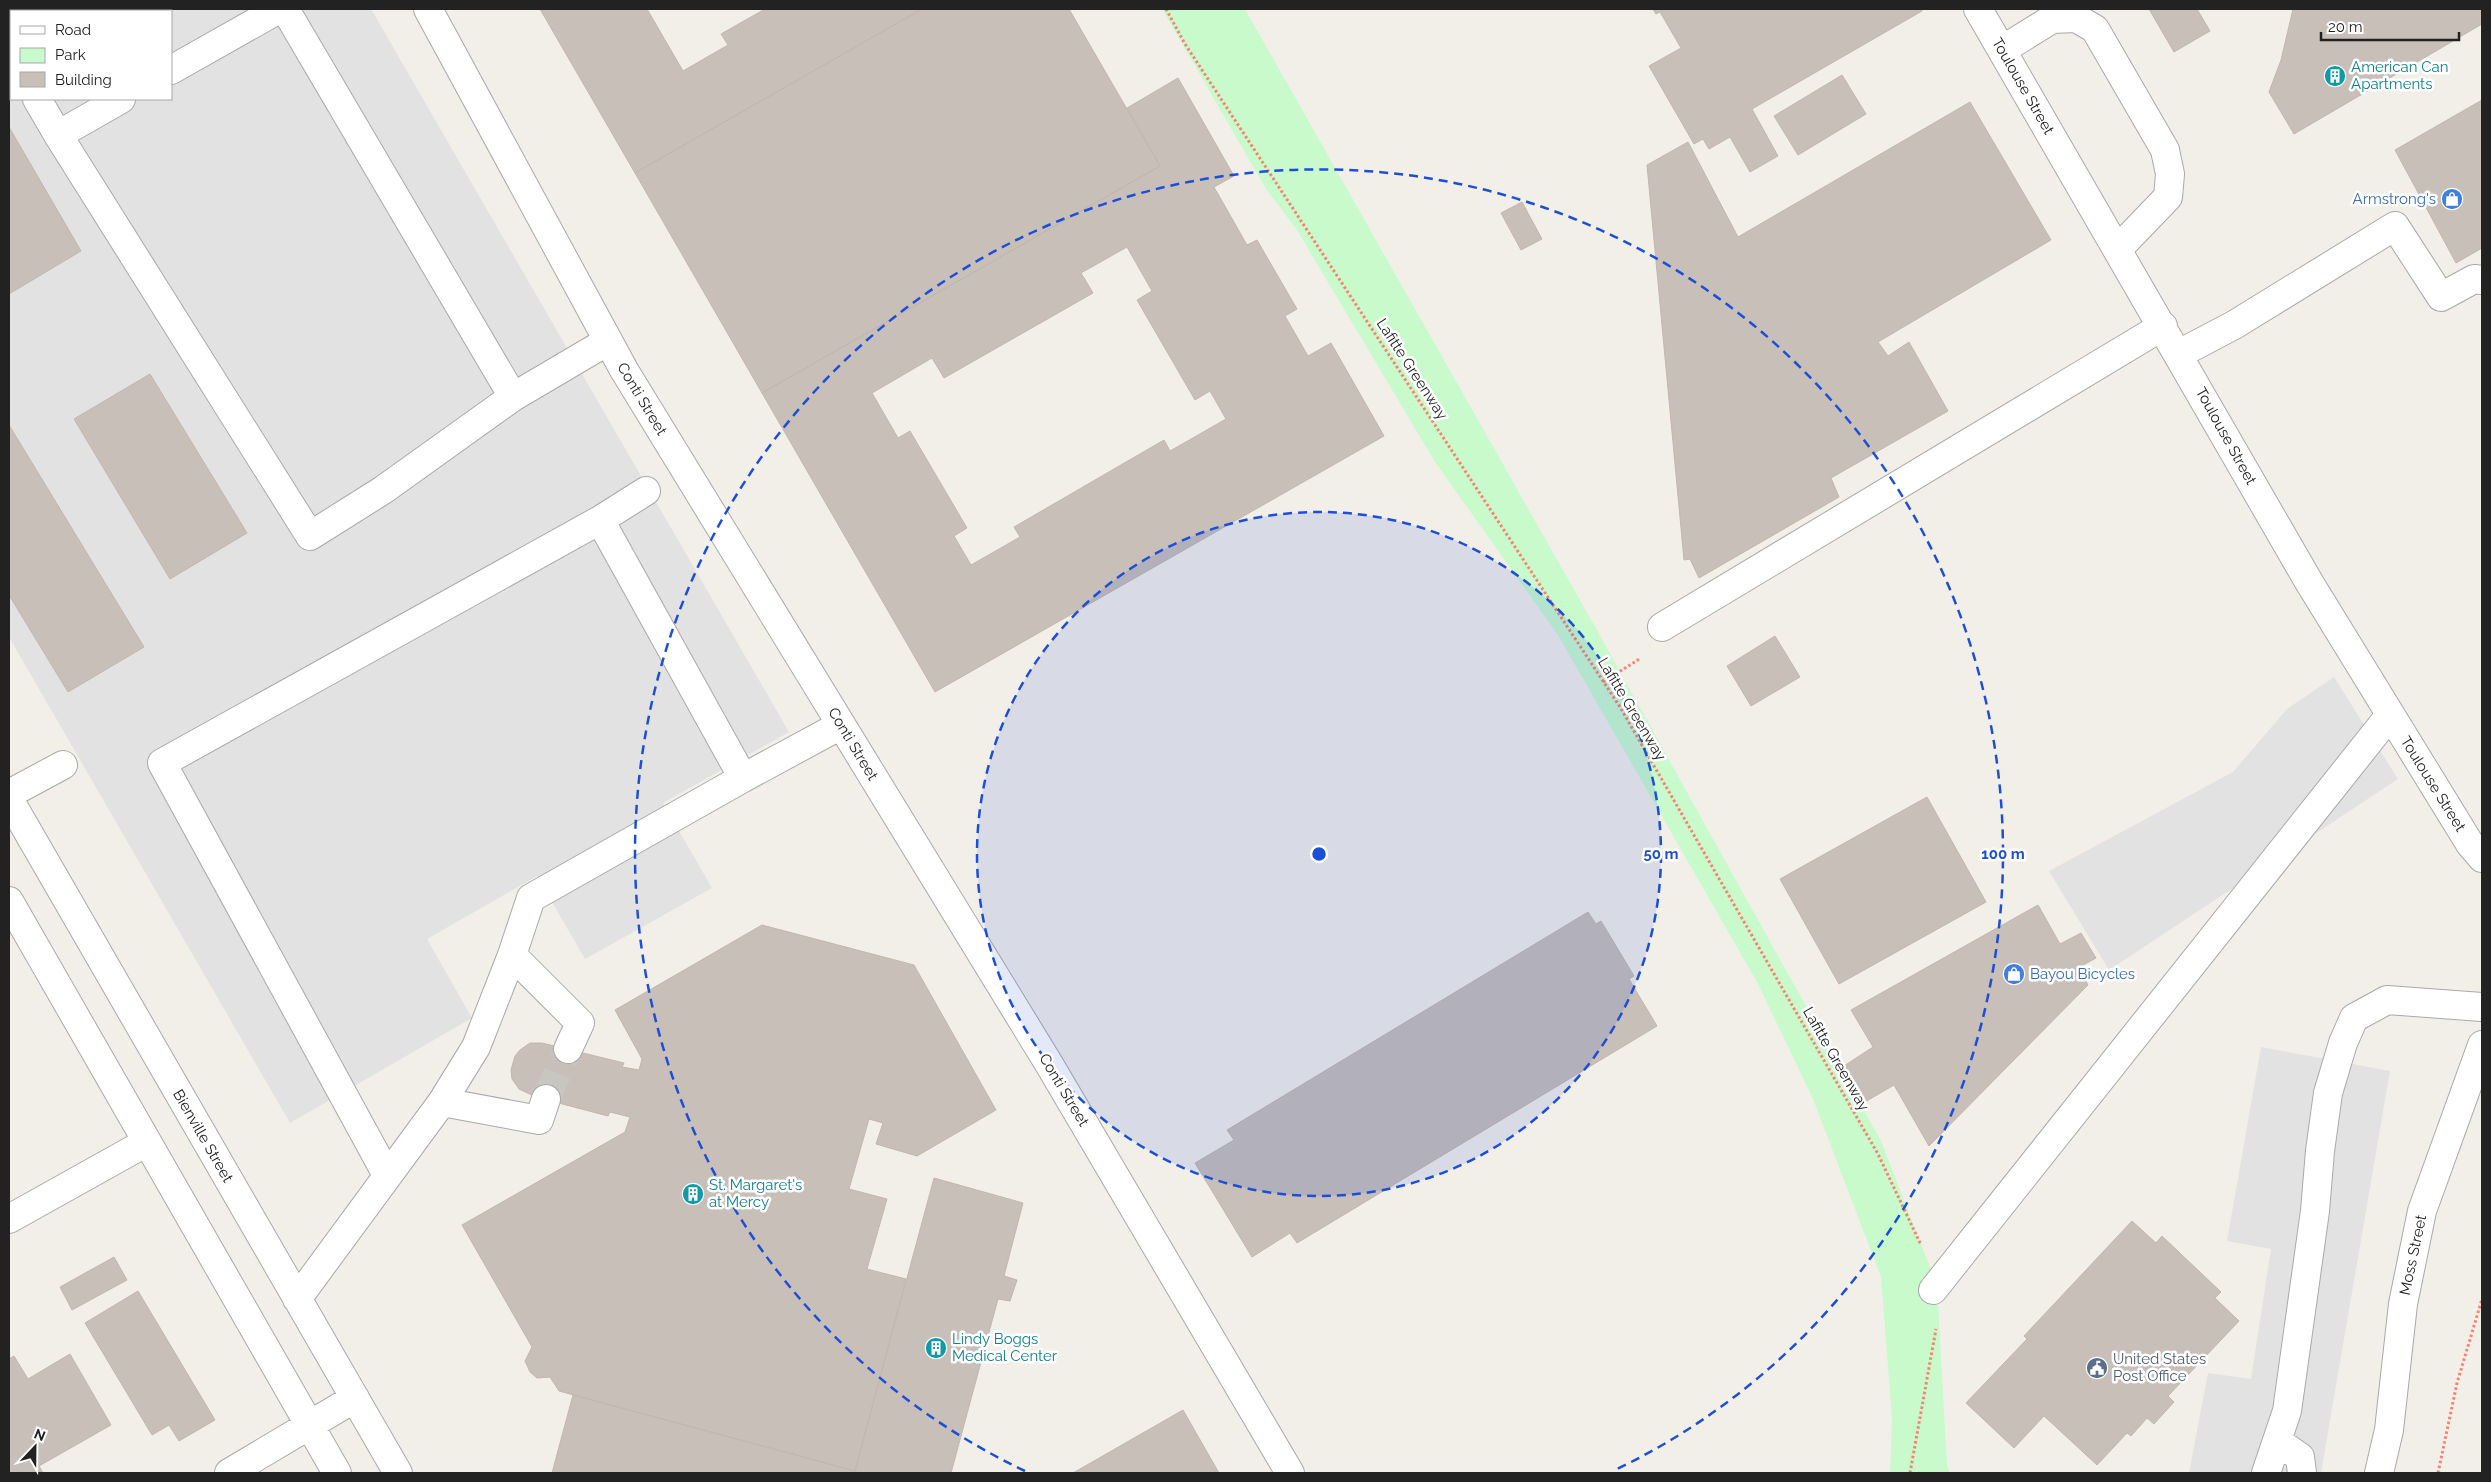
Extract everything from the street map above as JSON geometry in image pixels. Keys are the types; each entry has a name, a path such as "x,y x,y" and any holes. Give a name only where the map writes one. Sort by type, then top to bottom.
{"street":[{"path":"172,69 279,9"},
{"path":"285,9 513,396"},
{"name":"Conti Street","path":"428,9 608,341 1049,1064 1290,1473"},
{"name":"Toulouse Street","path":"1978,9 2262,500 2390,715 2470,844 2482,858"},
{"path":"2002,50 2052,19 2076,18 2095,29 2165,150 2170,174 2168,197 2118,249"},
{"path":"38,100 310,536 383,490 513,396 608,341"},
{"path":"58,135 119,100"},
{"path":"2179,354 2234,325 2395,226 2441,298 2474,279 2482,280"},
{"path":"1662,627 2163,326"},
{"path":"387,1175 162,763 600,520 646,491"},
{"path":"600,520 742,778"},
{"path":"1933,1290 2390,715"},
{"path":"297,1299 442,1102 476,1047 512,955 531,898 742,778 841,725"},
{"path":"9,794 63,764"},
{"name":"Bienville Street","path":"9,799 398,1473"},
{"path":"9,901 337,1473"},
{"path":"512,955 580,1024 568,1049"},
{"path":"2266,1473 2287,1411 2315,1211 2320,1151 2328,1093 2343,1042 2354,1018 2387,1000 2482,1007"},
{"name":"Moss Street","path":"2379,1473 2389,1430 2403,1304 2422,1211 2482,1045"},
{"path":"442,1102 539,1120 546,1099"},
{"path":"9,1219 147,1142"},
{"path":"229,1473 355,1398"},
{"path":"2277,1441 2300,1457 2302,1473"}],"path":[{"name":"Lafitte Greenway","path":"1166,9 1185,44 1620,707 1878,1154 1920,1242 1939,1314 1910,1473"},
{"path":"2438,1473 2457,1383 2482,1299"}],"green space":[{"path":"1162,9 1245,9 1589,616 1881,1141 1937,1285 1947,1466 1950,1473 1890,1473 1892,1418 1881,1277 1813,1099 1758,984 1558,635 1435,462 1297,230 1266,189"}],"shaded area":[{"path":"371,9 789,732 663,803 712,888 585,959 537,876 427,939 472,1018 290,1123 9,637 9,61 10,100 172,100 172,10 98,10"},
{"path":"2334,677 2398,779 2109,970 2049,871 2233,772 2287,709"},
{"path":"2261,1047 2390,1071 2321,1473 2189,1473 2208,1373 2251,1379 2271,1249 2227,1241"}],"building":[{"path":"540,9 647,9 683,71 728,45 721,34 765,9 922,9 635,173"},
{"path":"922,9 1069,9 1160,166 762,393 635,173"},
{"path":"1653,9 1921,9 1922,11 1752,109 1778,156 1750,172 1730,137 1709,149 1703,139 1694,144 1649,66 1681,48 1660,12 1656,14"},
{"path":"2149,9 2197,9 2210,31 2174,52"},
{"name":"American Can Apartments","path":"2293,9 2482,9 2482,24 2294,134 2269,92 2281,60"},
{"path":"1842,75 1866,114 1798,155 1774,116"},
{"path":"1178,78 1234,176 1214,187 1247,245 1257,240 1297,309 1285,316 1308,356 1331,343 1384,436 935,692 762,393 1160,166 1127,108","holes":["1127,247 1152,291 1137,300 1195,400 1210,391 1226,419 1170,451 1164,440 1014,527 1020,537 971,565 954,536 967,528 910,431 898,438 872,393 932,358 944,378 1093,293 1081,273"]},
{"name":"Armstrong's","path":"2482,100 2482,248 2456,263 2395,150"},
{"path":"1970,102 2051,240 1878,342 1888,356 1909,342 1948,411 1831,478 1839,497 1699,578 1690,559 1684,560 1647,165 1688,142 1738,237"},
{"path":"9,127 81,251 9,294"},
{"path":"1522,202 1542,239 1521,250 1501,213"},
{"path":"150,374 247,533 170,579 74,419"},
{"path":"9,425 144,647 68,692 9,595"},
{"path":"1775,636 1800,677 1751,706 1727,666"},
{"path":"1927,797 1986,902 1839,984 1780,879"},
{"path":"2038,905 2060,944 2081,933 2096,958 2078,968 2088,985 1929,1146 1894,1085 1865,1102 1844,1066 1873,1047 1851,1010"},
{"path":"1588,912 1596,924 1601,921 1634,976 1629,979 1657,1026 1297,1243 1290,1233 1252,1257 1195,1163 1234,1140 1227,1130"},
{"name":"St. Margaret's at Mercy","path":"762,925 914,965 996,1110 917,1156 876,1144 883,1123 869,1119 849,1189 887,1199 867,1269 906,1279 855,1471 559,1391 550,1377 537,1378 530,1372 525,1361 532,1347 462,1225 625,1132 630,1117 610,1112 608,1116 536,1097 519,1089 512,1079 511,1070 515,1056 520,1050 530,1043 542,1043 624,1063 622,1067 639,1070 642,1059 615,1010"},
{"name":"Lindy Boggs Medical Center","path":"934,1178 1023,1203 1004,1276 1017,1280 1010,1301 998,1299 951,1473 552,1473 573,1395 855,1471"},
{"name":"United States Post Office","path":"2132,1221 2156,1243 2162,1236 2221,1292 2215,1298 2239,1321 2168,1396 2174,1402 2154,1424 2147,1418 2131,1436 2127,1433 2097,1465 2044,1416 2014,1448 1966,1403 2027,1339 2024,1336"},
{"path":"114,1257 127,1280 72,1310 60,1287"},
{"path":"138,1291 215,1420 179,1441 169,1425 152,1435 85,1323"},
{"path":"70,1354 111,1425 39,1466 43,1473 9,1473 9,1359 14,1356 28,1379"},
{"path":"1183,1410 1219,1473 1073,1473"}],"tunnel":[{"path":"546,1099 568,1049"}],"place":[{"name":"American Can Apartments","path":"2335,76"},
{"name":"Armstrong's","path":"2452,199"},
{"name":"Bayou Bicycles","path":"2014,974"},
{"name":"St. Margaret's at Mercy","path":"693,1194"},
{"name":"Lindy Boggs Medical Center","path":"936,1348"},
{"name":"United States Post Office","path":"2097,1368"}]}
